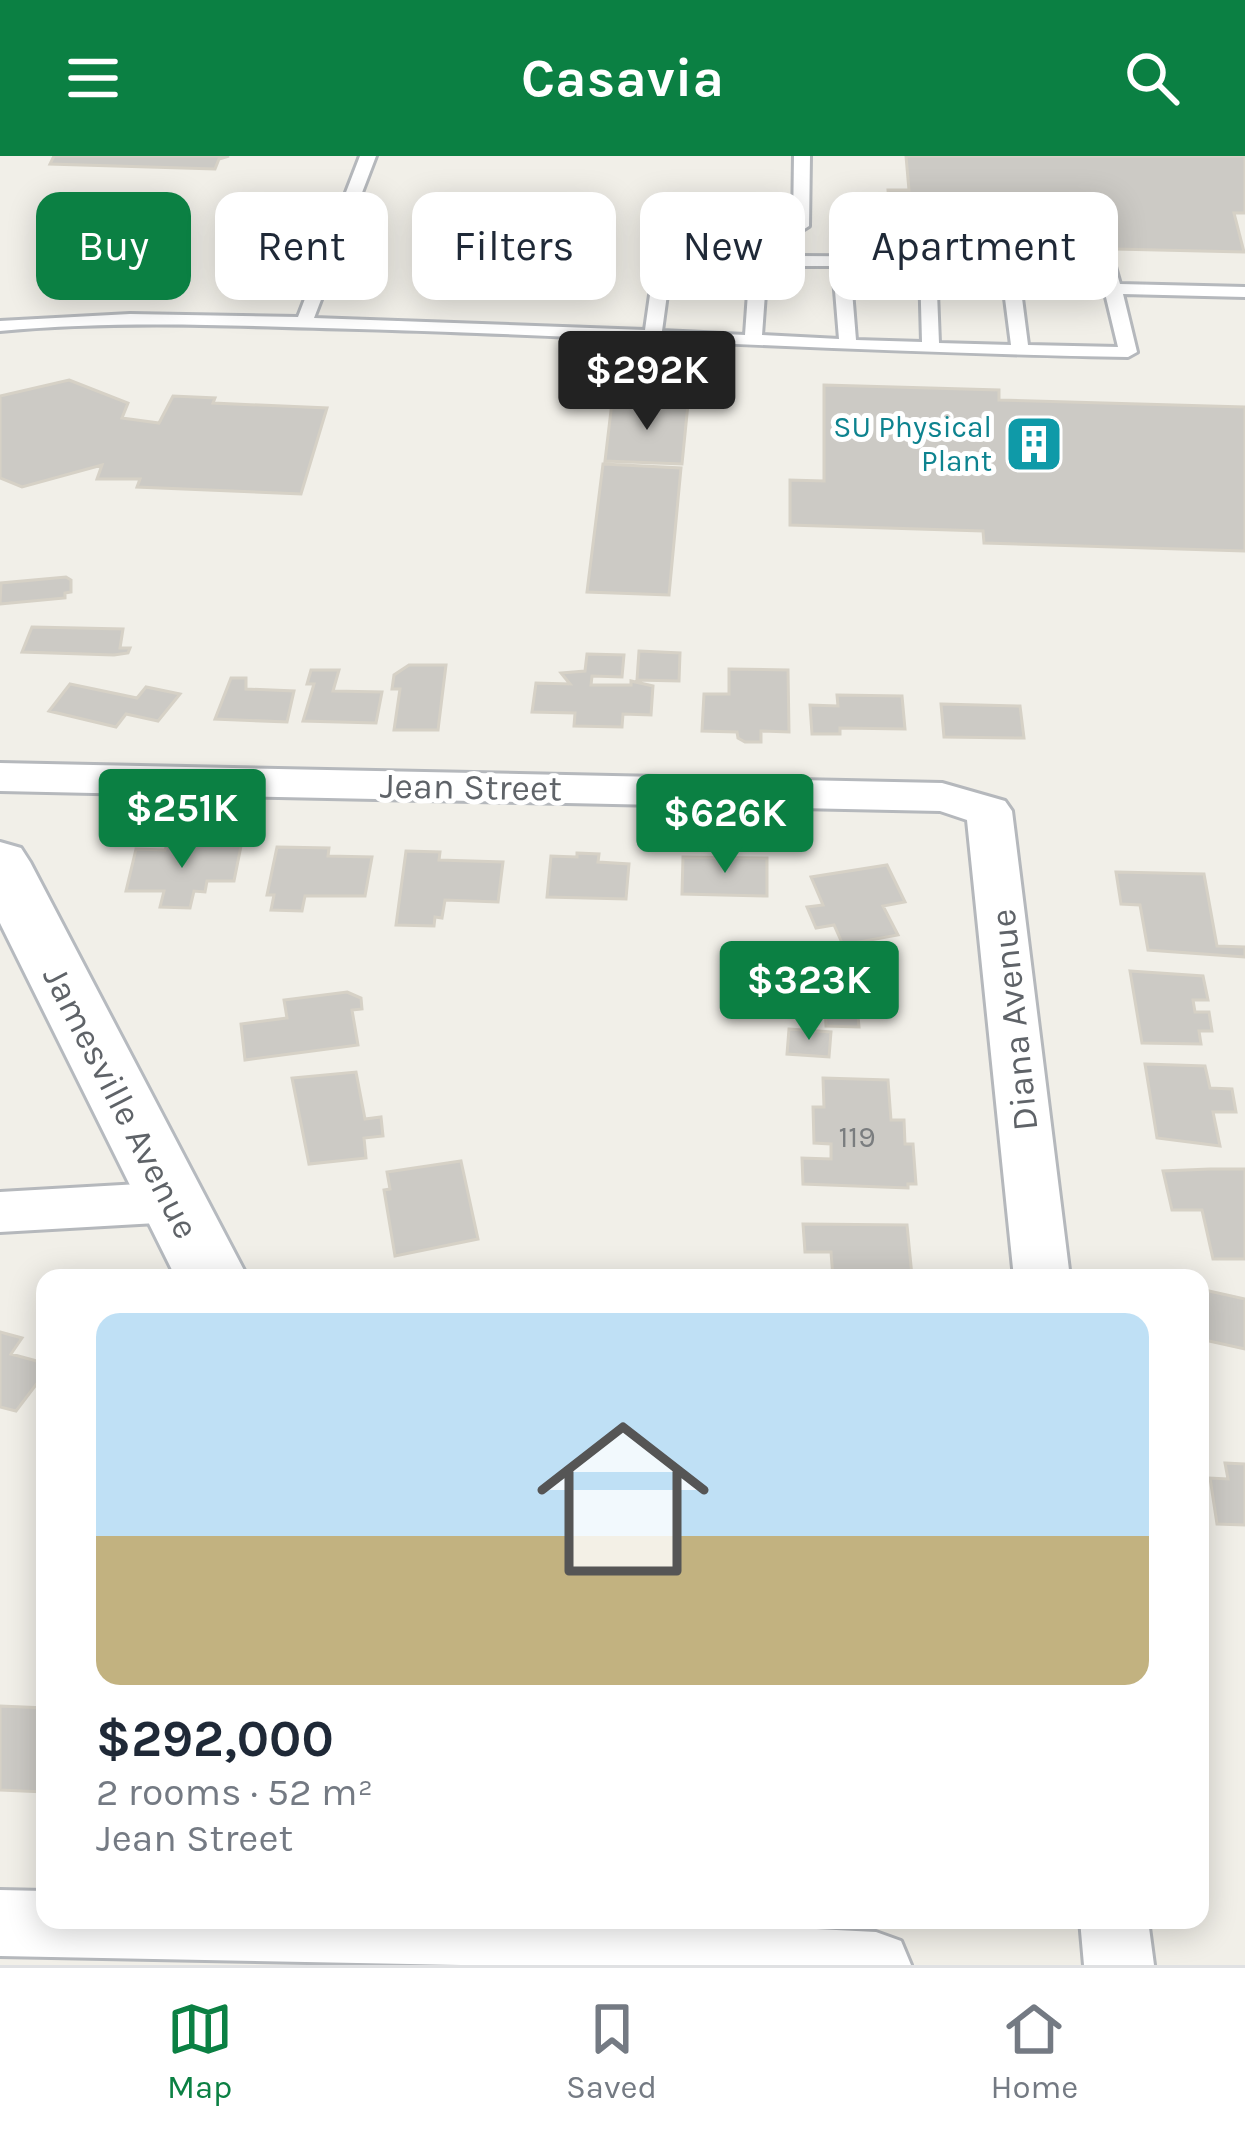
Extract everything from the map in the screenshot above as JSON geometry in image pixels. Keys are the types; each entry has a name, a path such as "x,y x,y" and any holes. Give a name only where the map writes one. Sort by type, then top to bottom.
{"street":[{"name":"Jean Street","path":"0,777 941,797"},
{"name":"Diana Avenue","path":"941,797 989,811 1041,1269"},
{"name":"Jamesville Avenue","path":"0,862 77,1021 208,1269"},
{"path":"0,1212 174,1202"},
{"path":"0,1923 36,1923"},
{"path":"434,1929 640,1954 876,1965"},
{"path":"1115,1929 1119,1965"}],"lane":[{"path":"304,322 368,156"},
{"path":"801,192 802,156"},
{"path":"1118,290 1245,292"},
{"path":"653,337 658,300"},
{"path":"753,342 756,300"},
{"path":"844,300 848,346"},
{"path":"929,300 931,349"},
{"path":"1014,300 1020,351"},
{"path":"0,326 111,319 304,322 848,346 1128,352 1115,300"}],"building":[{"path":"54,156 229,156 219,159 215,169 50,164"},
{"path":"906,156 1245,156 1245,213 1234,213 1244,252 1118,249 1118,192 888,190 909,190"},
{"path":"69,380 128,403 122,418 159,423 173,396 215,398 213,403 327,408 301,494 137,487 140,479 97,479 102,465 22,487 0,478 0,396"},
{"name":"SU Physical Plant","path":"824,385 999,390 999,400 1245,407 1245,551 984,543 983,531 790,525 790,480 824,481"},
{"path":"612,402 688,404 682,464 605,461"},
{"path":"603,464 681,468 669,595 587,592"},
{"path":"71,580 71,592 65,598 0,604 1,583"},
{"path":"32,627 123,629 120,648 130,648 128,653 114,655 22,652"},
{"path":"639,651 680,653 679,681 637,680"},
{"path":"587,654 624,655 622,677 592,676 591,685 631,685 631,681 653,686 651,715 623,714 622,727 574,726 575,713 532,712 536,683 570,684 561,673 585,671"},
{"path":"409,665 446,665 438,730 394,730 400,689 392,689 394,675"},
{"path":"729,669 788,670 789,732 761,731 761,742 745,742 737,732 702,731 704,694 729,694"},
{"path":"311,670 339,670 333,691 382,692 376,723 303,721 314,684 307,684"},
{"path":"231,678 246,678 246,689 294,691 287,722 215,719"},
{"path":"70,684 137,698 146,687 180,694 158,721 126,714 116,727 49,711"},
{"path":"837,695 902,696 905,729 840,728 840,734 812,734 810,705 838,706"},
{"path":"941,704 1020,706 1024,738 944,737"},
{"path":"167,845 241,846 234,881 207,881 205,892 194,891 190,908 160,907 164,891 126,891 136,849 165,850"},
{"path":"277,847 329,848 328,856 372,857 365,896 305,896 302,911 271,910 274,895 267,895"},
{"path":"406,851 440,852 439,860 503,862 498,902 445,900 442,918 435,917 434,926 396,925"},
{"path":"577,853 599,854 598,862 629,864 626,899 547,897 551,856 577,857"},
{"path":"683,857 767,858 767,896 682,894"},
{"path":"887,865 905,902 883,906 898,935 843,945 834,925 816,928 807,907 823,905 811,877"},
{"path":"1116,872 1204,874 1217,946 1245,947 1245,957 1148,950 1140,905 1121,904"},
{"path":"1130,971 1203,976 1208,1000 1193,1000 1195,1012 1209,1012 1212,1031 1199,1031 1201,1044 1142,1043"},
{"path":"347,992 361,998 362,1009 352,1010 358,1045 245,1060 241,1024 287,1018 284,1000"},
{"path":"825,1004 857,1005 859,1027 826,1026"},
{"path":"789,1029 831,1032 829,1057 787,1054"},
{"path":"1145,1064 1205,1066 1210,1088 1232,1089 1236,1112 1213,1112 1220,1146 1157,1138"},
{"path":"356,1072 365,1119 381,1117 383,1136 364,1138 366,1158 309,1164 292,1078"},
{"path":"823,1078 888,1080 891,1120 904,1120 905,1144 913,1144 916,1184 908,1188 803,1184 802,1158 831,1159 831,1144 814,1143 813,1107 824,1107"},
{"path":"461,1161 478,1239 395,1256 384,1190 390,1189 387,1172"},
{"path":"1245,1169 1245,1259 1213,1259 1202,1210 1172,1210 1163,1171"},
{"path":"803,1224 907,1225 911,1269 832,1269 831,1252 805,1252"},
{"path":"1209,1291 1245,1299 1245,1349 1209,1341"},
{"path":"0,1332 22,1338 11,1354 36,1361 36,1385 16,1411 0,1407"},
{"path":"1225,1463 1245,1464 1245,1525 1217,1524 1210,1478 1228,1479"},
{"path":"0,1706 36,1708 36,1792 0,1790"}],"place":[{"name":"SU Physical Plant","path":"1034,444"}]}
